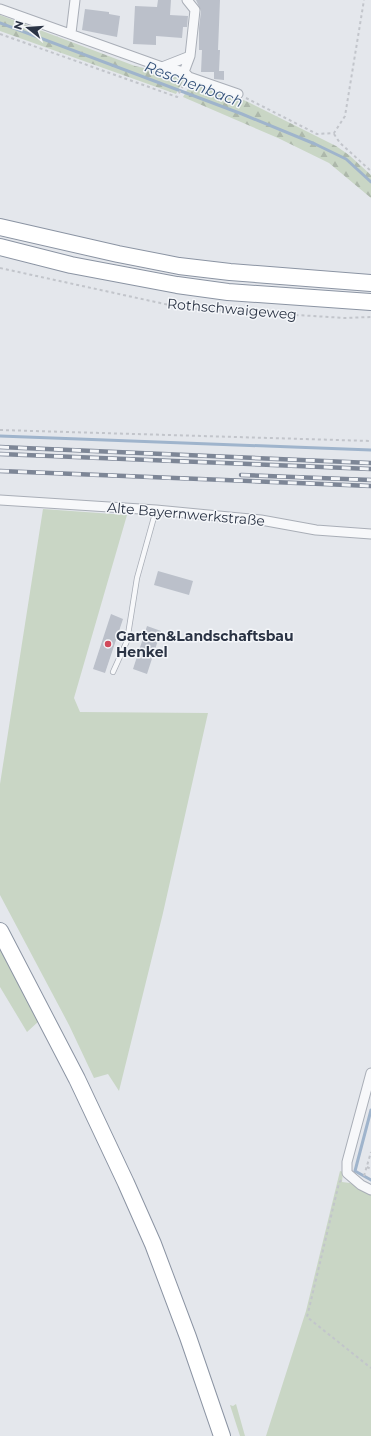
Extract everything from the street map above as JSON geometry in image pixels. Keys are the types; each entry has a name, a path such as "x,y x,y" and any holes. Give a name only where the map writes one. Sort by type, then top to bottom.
{"highway":[{"path":"0,227 118,254 179,266 230,272 371,283"},
{"path":"0,247 71,265 177,285 228,292 371,302"},
{"path":"0,931 77,1080 126,1182 159,1258 188,1336 222,1436"}],"street":[{"path":"71,33 75,0"},
{"path":"186,74 190,56 195,10 187,0"},
{"path":"0,9 71,33 162,67 186,74 238,94"},
{"path":"162,67 190,56"},
{"name":"Alte Bayernwerkstraße","path":"0,500 156,510 260,520 316,530 371,534"},
{"path":"371,1073 347,1162 347,1173 361,1185 371,1190"}],"lane":[{"path":"114,672 127,641 137,578 156,510"}],"path":[{"path":"334,133 345,116 364,0"},
{"path":"0,34 177,97 186,74"},
{"path":"238,94 317,134 334,133"},
{"path":"334,133 340,143 371,171"},
{"name":"Rothschwaigeweg","path":"0,268 184,308 345,318 371,317"},
{"path":"0,430 371,441"},
{"path":"371,1152 367,1167 371,1169"},
{"path":"347,1173 339,1183 307,1317 371,1368"}],"green space":[{"path":"0,15 135,66 185,77 176,94 0,31"},
{"path":"193,80 246,101 336,146 349,155 371,175 371,198 329,163 278,138 183,97"},
{"path":"43,509 127,515 74,698 80,712 208,713 163,913 119,1091 108,1074 94,1078 69,1025 0,895 0,784"},
{"path":"0,948 39,1021 27,1032 0,987"},
{"path":"340,1171 343,1172 342,1182 350,1183 371,1194 371,1436 266,1436 306,1311"},
{"path":"236,1404 245,1436 240,1436 230,1405 233,1406"}],"building":[{"path":"158,0 171,0 170,15 188,16 187,27 183,27 182,38 156,36 156,45 133,44 135,6 157,7"},
{"path":"196,0 220,0 218,50 220,50 219,71 224,71 224,80 214,79 214,72 201,72 202,50 199,50 199,28 201,11"},
{"path":"85,9 109,12 109,14 120,16 117,37 82,30"},
{"path":"158,571 193,581 189,595 154,585"},
{"name":"Garten&Landschaftsbau Henkel","path":"111,614 123,619 105,673 93,669"},
{"path":"147,626 161,631 147,674 133,669"}],"waterway":[{"name":"Reschenbach","path":"0,23 242,114 315,144 346,159 371,182"},
{"path":"0,436 371,450"},
{"name":"Reschenbach","path":"371,1110 355,1171 371,1180"}],"railway":[{"path":"0,447 371,463"},
{"path":"0,454 371,469"},
{"path":"0,471 371,486"},
{"path":"241,475 371,480"}],"place":[{"name":"Garten&Landschaftsbau Henkel","path":"108,644"}]}
